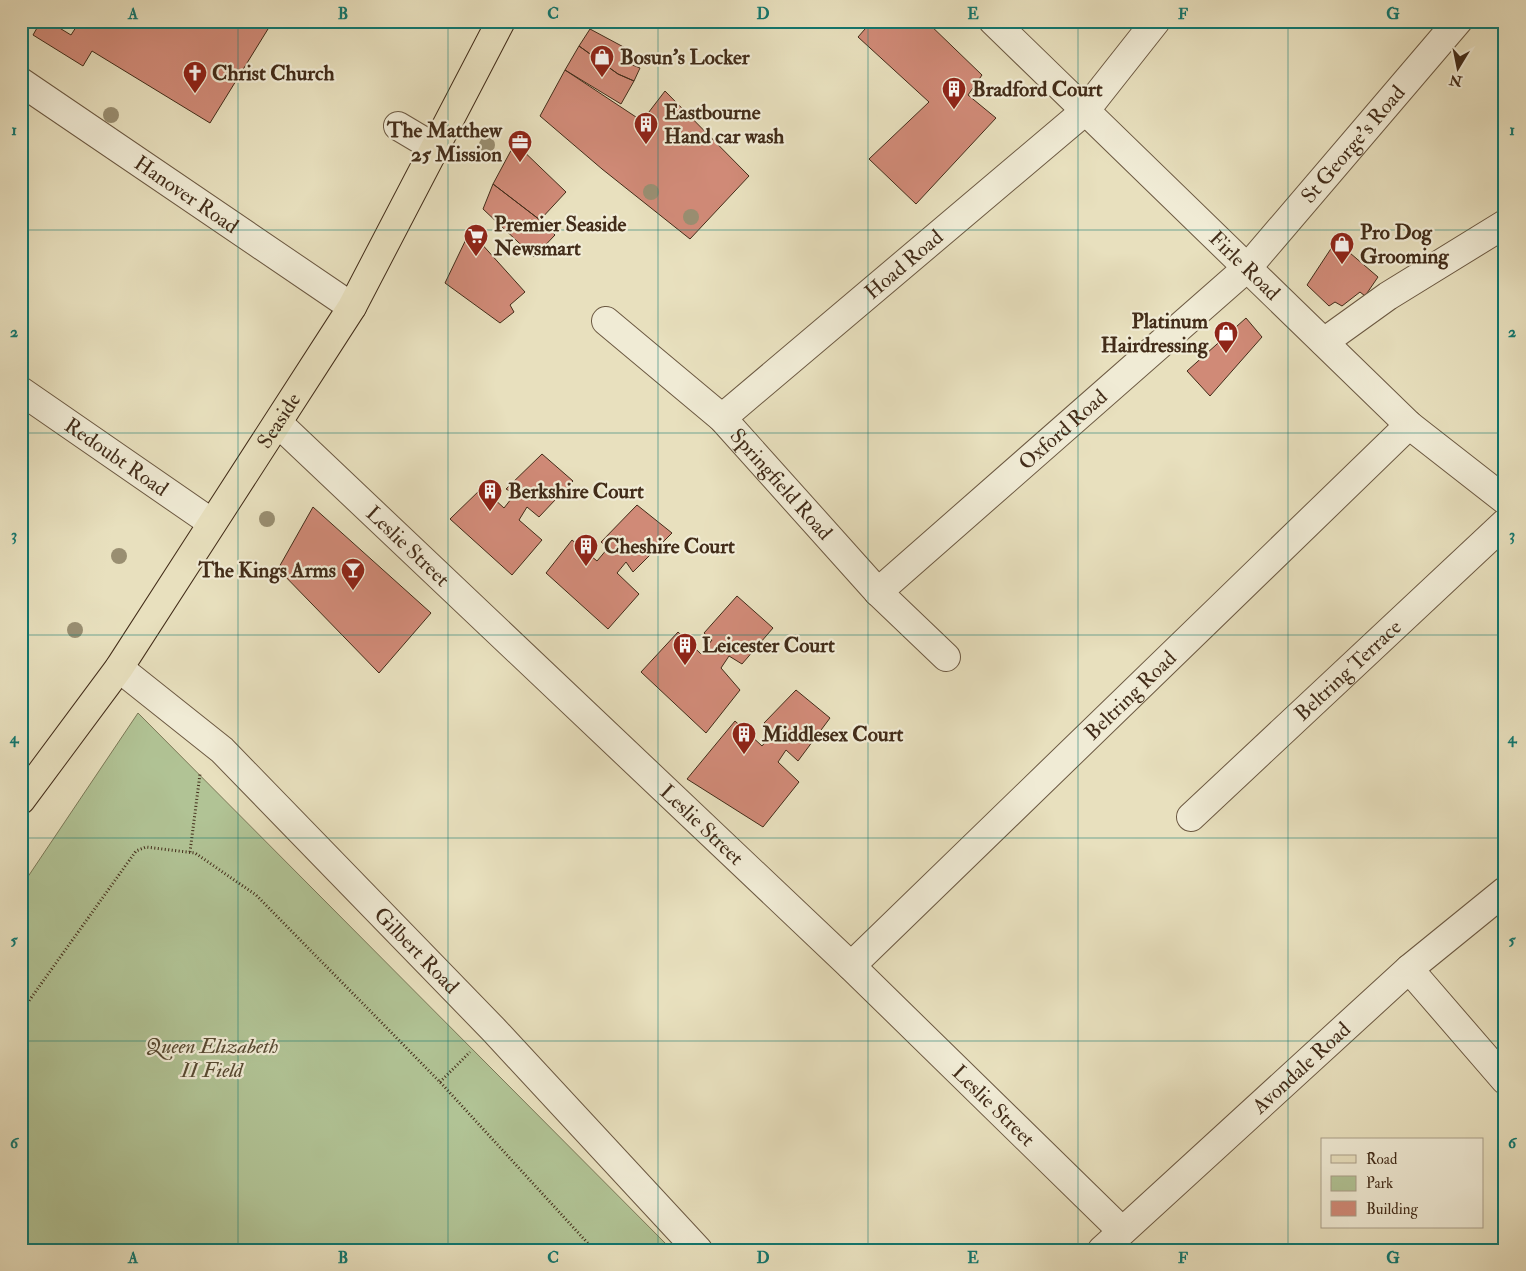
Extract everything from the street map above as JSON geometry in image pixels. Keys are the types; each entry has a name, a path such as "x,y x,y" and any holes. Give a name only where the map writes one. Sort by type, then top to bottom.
{"main road":[{"name":"Seaside","path":"21,800 119,668 352,307 501,21"}],"street":[{"name":"Firle Road","path":"993,21 1084,111 1248,267 1409,426 1505,500"},
{"name":"Hoad Road","path":"722,418 1084,111 1156,21"},
{"name":"St George's Road","path":"1248,267 1458,21"},
{"name":"Hanover Road","path":"21,82 352,307"},
{"path":"398,126 435,148"},
{"path":"1324,342 1388,296 1505,224"},
{"name":"Oxford Road","path":"878,592 1248,267"},
{"name":"Springfield Road","path":"606,321 722,418 878,592 946,657"},
{"name":"Redoubt Road","path":"21,391 212,523"},
{"name":"Leslie Street","path":"278,423 851,966 1122,1232"},
{"name":"Beltring Road","path":"851,966 1409,426"},
{"name":"Beltring Terrace","path":"1191,816 1505,523"},
{"name":"Gilbert Road","path":"119,668 222,750 493,1029 698,1250"},
{"name":"Avondale Road","path":"1102,1250 1409,969 1505,890"},
{"path":"1409,969 1505,1080"}],"path":[{"path":"190,852 201,764 222,750"},
{"path":"21,1012 136,851 146,847 195,853 256,895 440,1082 594,1250"},
{"path":"440,1082 493,1029"}],"green space":[{"name":"Queen Elizabeth II Field","path":"138,713 672,1250 21,1250 21,887"}],"building":[{"name":"Christ Church","path":"41,21 48,21 71,35 80,21 255,21 268,29 210,123 92,51 83,66 33,35"},
{"name":"Bradford Court","path":"872,21 926,21 982,75 968,95 996,118 916,204 869,159 929,102 858,37"},
{"path":"590,29 631,51 625,62 640,68 634,81 618,74 579,46"},
{"name":"Bosun's Locker","path":"579,46 618,74 634,81 621,104 565,70"},
{"name":"Eastbourne Hand car wash","path":"565,70 642,121 665,91 749,176 690,239 602,169 540,116"},
{"name":"The Matthew 25 Mission","path":"515,143 566,192 540,220 493,184"},
{"path":"493,184 540,220 555,235 534,257 483,209"},
{"name":"Premier Seaside Newsmart","path":"470,231 525,292 510,305 514,312 500,323 445,283"},
{"name":"Pro Dog Grooming","path":"1336,241 1378,277 1365,296 1360,292 1342,306 1335,302 1329,306 1307,285"},
{"name":"Platinum Hairdressing","path":"1246,318 1262,337 1210,396 1187,371"},
{"name":"Berkshire Court","path":"542,454 573,481 539,517 527,507 519,520 542,540 512,575 450,519 482,488 504,508 515,494 506,489"},
{"name":"Cheshire Court","path":"637,505 672,533 633,572 626,562 617,573 639,594 608,629 546,573 572,540 597,561 608,548 601,542"},
{"name":"The Kings Arms","path":"313,507 431,613 379,673 278,569"},
{"name":"Leicester Court","path":"737,596 773,628 742,664 729,656 721,668 740,690 706,733 641,672 678,632 701,654 712,640 704,633"},
{"name":"Middlesex Court","path":"796,690 830,718 798,761 786,750 778,762 799,782 763,827 687,779 735,721 762,746 774,732 764,723"}],"place":[{"name":"Bosun's Locker","path":"602,78"},
{"name":"Christ Church","path":"195,94"},
{"name":"Bradford Court","path":"954,110"},
{"name":"Eastbourne Hand car wash","path":"646,145"},
{"name":"The Matthew 25 Mission","path":"520,163"},
{"name":"Premier Seaside Newsmart","path":"476,257"},
{"name":"Pro Dog Grooming","path":"1342,265"},
{"name":"Platinum Hairdressing","path":"1226,354"},
{"name":"Berkshire Court","path":"490,512"},
{"name":"Cheshire Court","path":"586,567"},
{"name":"The Kings Arms","path":"353,591"},
{"name":"Leicester Court","path":"685,666"},
{"name":"Middlesex Court","path":"744,755"}]}
